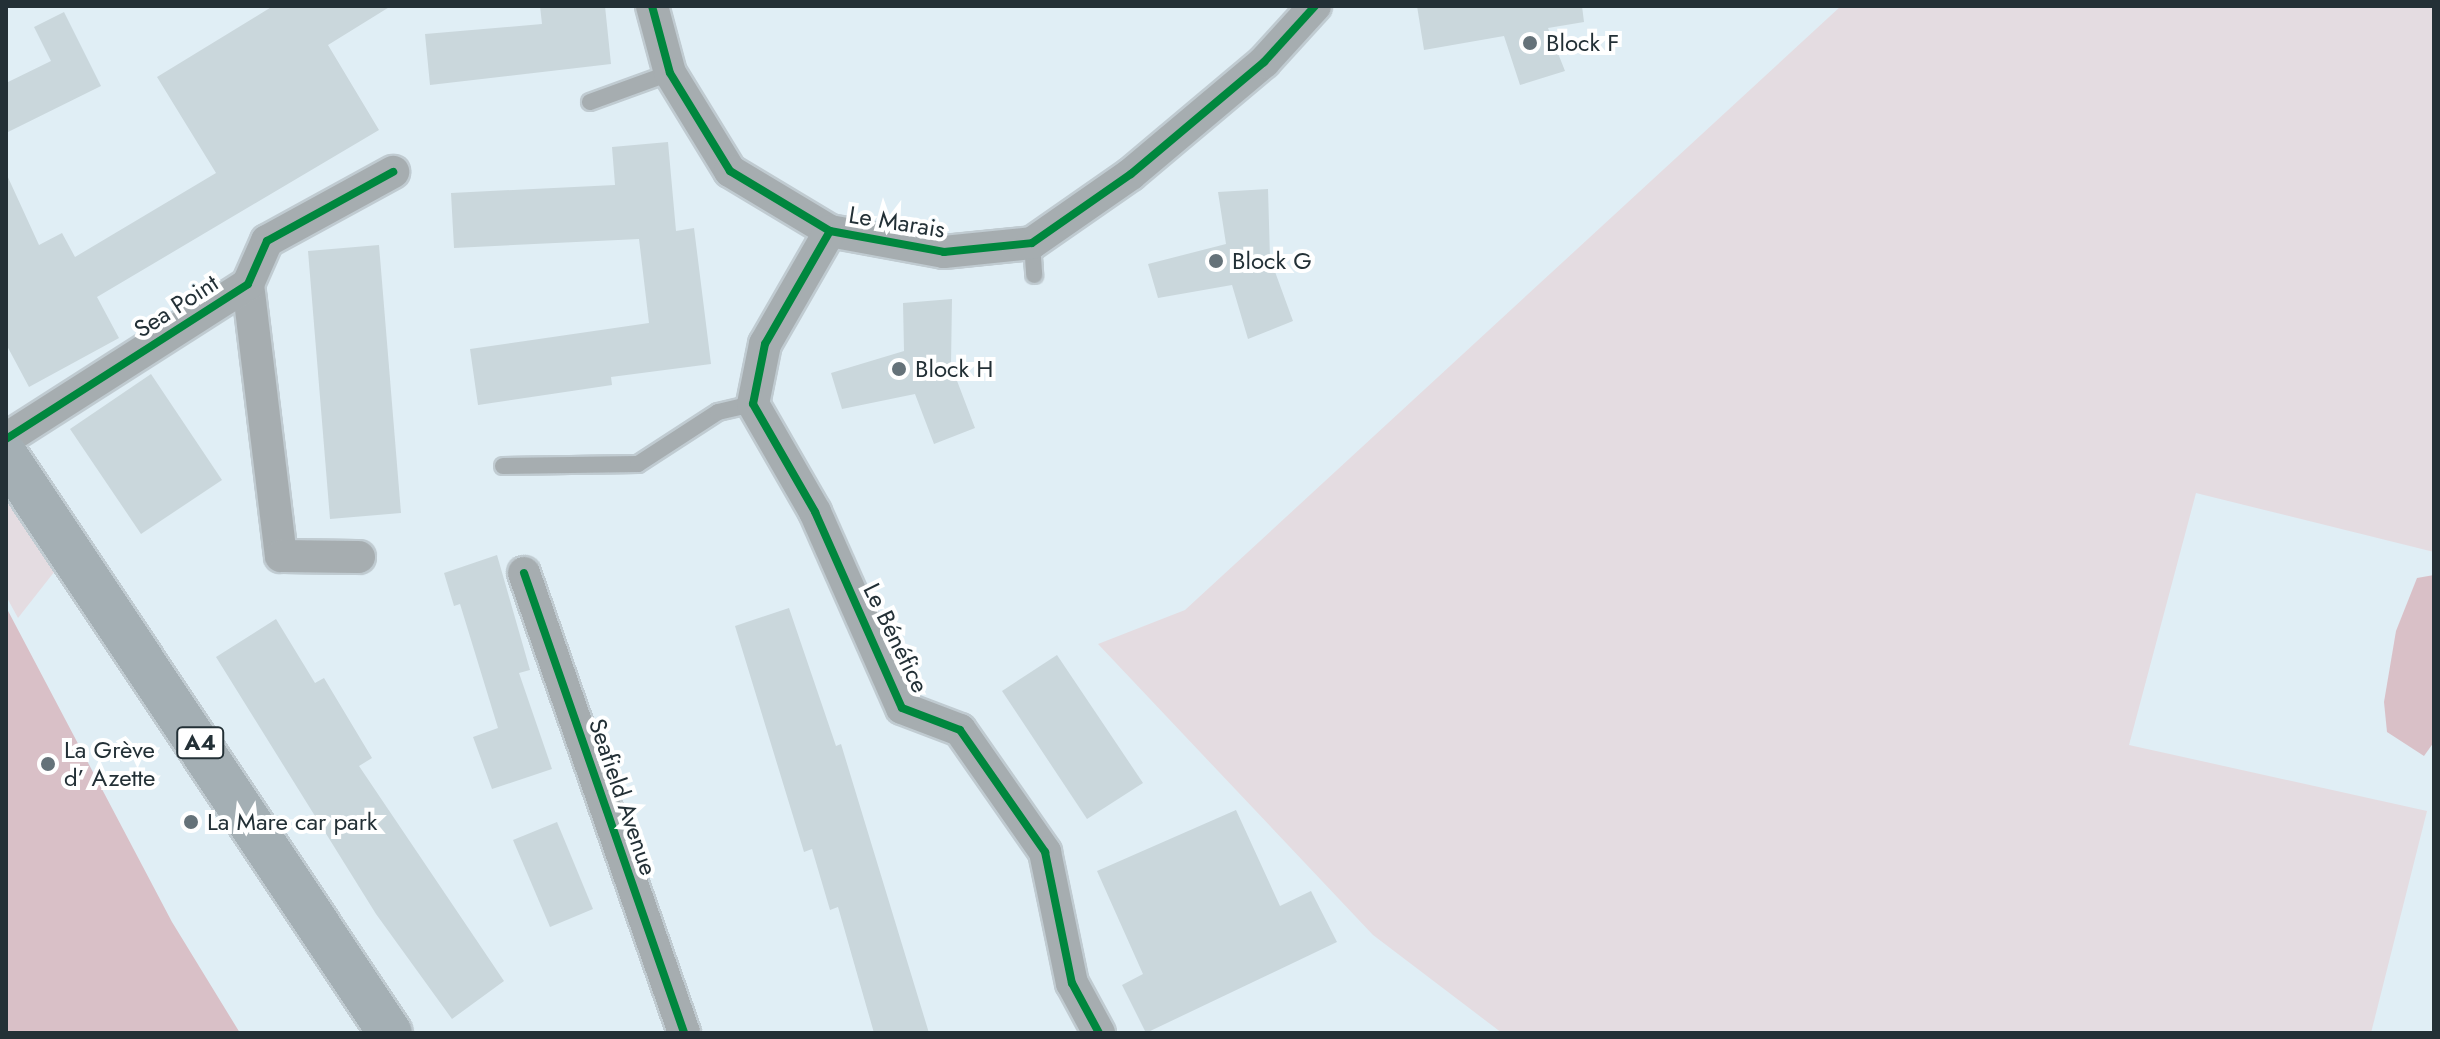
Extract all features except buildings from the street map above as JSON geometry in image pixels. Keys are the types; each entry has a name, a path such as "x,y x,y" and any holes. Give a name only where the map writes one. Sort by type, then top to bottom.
{"main road":[{"name":"A4","path":"6,456 390,1033"}],"street":[{"name":"Le Marais","path":"652,6 670,73 730,171 830,231 944,252 1032,243 1131,174 1264,62 1315,6"},
{"name":"Sea Point","path":"359,557 281,556 248,284 267,241 393,172"},
{"path":"753,404 765,344 830,231"},
{"name":"Sea Point","path":"6,439 248,284"},
{"name":"Le Bénéfice","path":"753,404 815,512 902,708 960,730 1045,852 1072,983 1099,1033"},
{"name":"Seafield Avenue","path":"524,573 684,1033"}],"lane":[{"path":"590,102 670,73"},
{"path":"1032,243 1034,275"},
{"path":"503,466 638,464 718,412 753,404"}],"shaded area":[{"path":"1841,6 2434,6 2434,552 2196,493 2129,745 2427,811 2371,1033 1502,1033 1373,935 1098,644 1185,610"},
{"path":"6,489 62,562 18,618 6,596"},
{"path":"2434,575 2434,742 2424,756 2387,732 2384,702 2396,631 2417,578"},
{"name":"La Grève d’ Azette","path":"6,607 172,922 240,1033 6,1033"}],"cycle path":[{"path":"652,6 670,73 730,171 830,231 944,252 1032,243 1131,174 1264,62 1315,6"},
{"path":"6,439 248,284 267,241 393,172"},
{"path":"830,231 765,344 753,404 815,512 902,708 960,730 1045,852 1072,983 1099,1033"},
{"path":"524,573 684,1033"}],"place":[{"name":"Block F","path":"1530,43"},
{"name":"Block G","path":"1216,261"},
{"name":"Block H","path":"899,369"},
{"name":"La Grève d’ Azette","path":"48,764"},
{"name":"La Mare car park","path":"191,822"}]}
